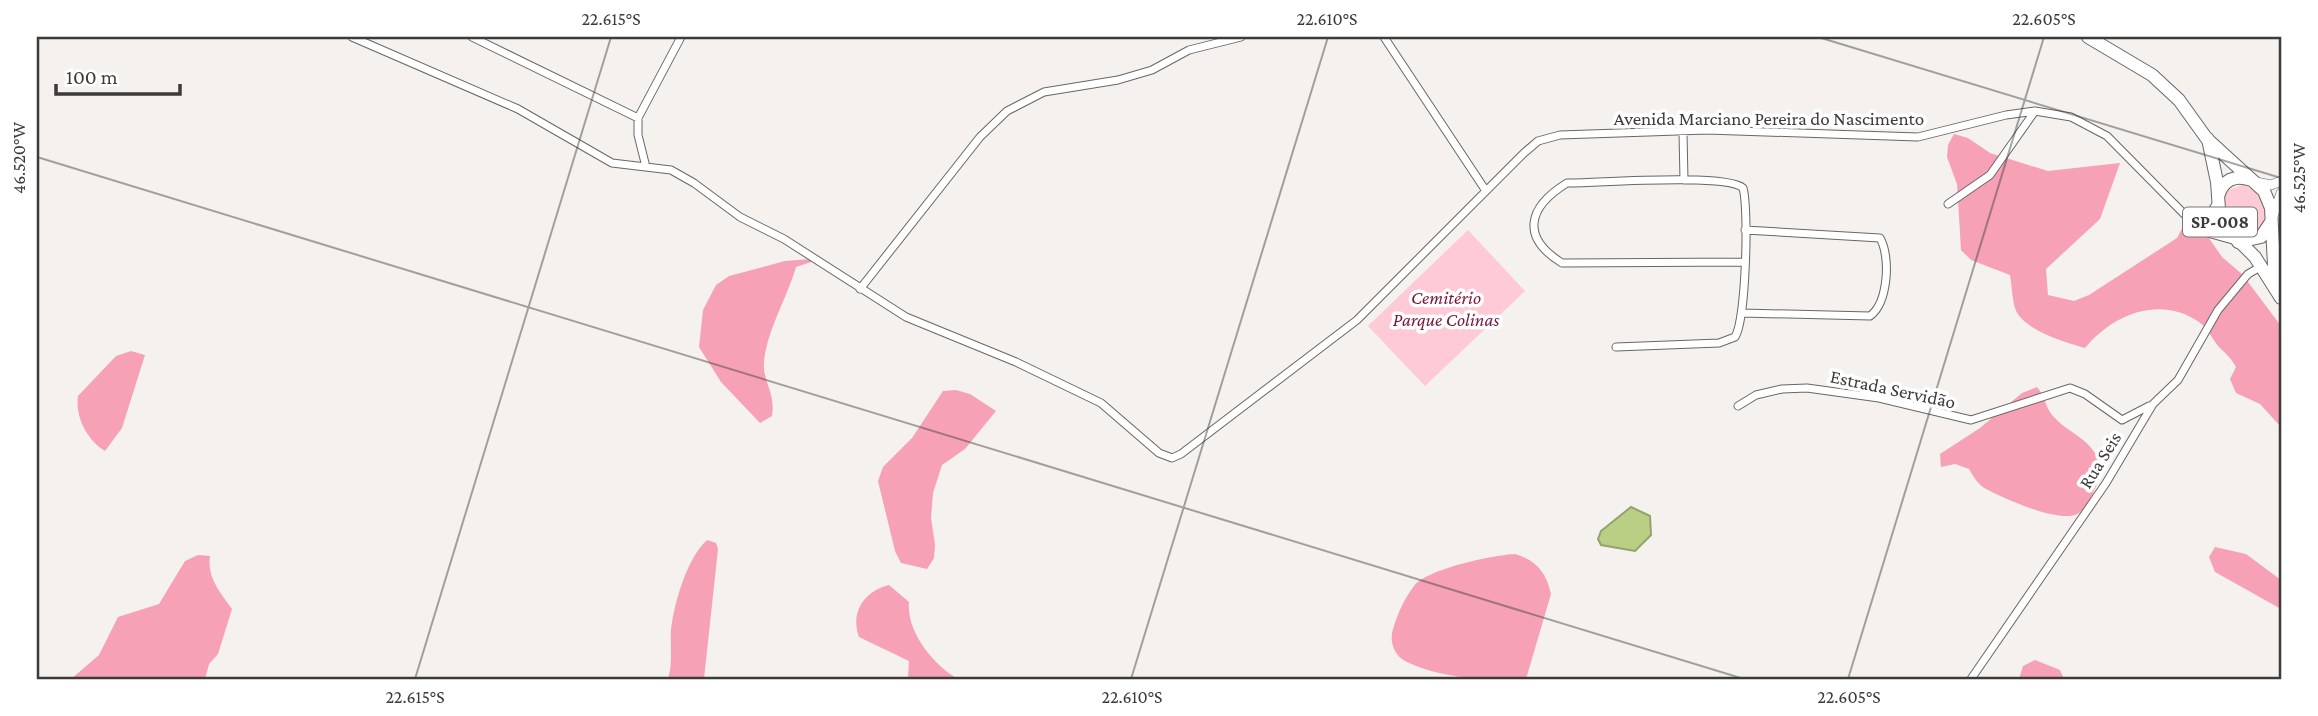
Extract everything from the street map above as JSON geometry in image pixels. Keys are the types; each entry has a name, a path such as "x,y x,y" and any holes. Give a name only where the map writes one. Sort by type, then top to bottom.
{"main road":[{"name":"SP-008","path":"2088,37 2152,75 2179,100 2207,139 2255,182 2267,197 2272,221 2275,284"},
{"name":"SP-008","path":"2207,139 2217,182 2220,222 2262,266 2281,298"},
{"path":"2217,200 2225,183 2232,178 2242,177 2255,182"},
{"path":"2238,242 2261,237 2272,221"}],"street":[{"name":"Avenida Marciano Pereira do Nascimento","path":"352,37 518,109 612,163 671,170 694,183 740,217 784,239 926,328 1016,362 1101,403 1159,453 1172,458 1181,454 1357,320 1386,294 1524,153 1549,136 1744,131 1899,138 1933,134 2006,115 2035,111 2071,117 2107,136 2195,225 2211,234 2238,242"},
{"path":"472,37 638,118"},
{"path":"646,167 638,135 638,118 681,37"},
{"path":"860,289 980,137 1007,111 1044,92 1118,80 1152,70 1189,50 1241,37"},
{"path":"1384,37 1486,191"},
{"path":"1948,204 1990,174 2035,111"},
{"path":"1683,133 1684,180"},
{"path":"1616,347 1729,341 1738,332 1742,313 1744,262 1745,230 1745,196 1738,184 1728,180 1567,183 1542,204 1533,216 1532,226 1535,234 1556,259 1570,266 1744,262"},
{"path":"2255,182 2271,185 2281,181"},
{"path":"2272,221 2281,193"},
{"path":"2195,225 2207,219 2217,200"},
{"path":"1742,313 1870,316 1880,307 1883,294 1885,251 1880,238 1745,230"},
{"name":"Rua Seis","path":"1972,679 2106,483 2153,404 2178,380 2218,310 2248,274 2262,266"},
{"name":"Estrada Servidão","path":"1738,407 1756,395 1794,388 1879,398 1971,420 2070,388 2085,394 2122,420 2153,404"}],"green space":[{"path":"2243,185 2264,194 2267,222 2255,234 2238,236 2219,210 2228,190"},
{"name":"Cemitério Parque Colinas","path":"1468,230 1525,291 1425,386 1368,326"}],"shaded area":[{"path":"1954,134 1968,138 1990,153 2048,171 2120,163 2100,219 2046,269 2048,295 2074,301 2089,295 2177,238 2183,227 2195,228 2206,234 2222,257 2242,274 2281,326 2281,427 2260,404 2236,393 2230,379 2236,367 2202,324 2184,314 2153,309 2138,312 2109,326 2085,348 2045,334 2026,323 2015,308 2010,275 1971,260 1961,250 1957,184 1947,157 1948,145"},
{"path":"823,258 796,267 773,326 764,362 772,400 772,416 760,423 721,382 699,347 703,310 716,285 729,276 785,261"},
{"path":"131,351 145,355 122,428 105,451 93,441 80,420 78,396 116,356"},
{"path":"2037,387 2052,415 2087,443 2103,470 2087,505 2071,516 2047,513 2006,499 1983,487 1969,469 1955,464 1941,467 1940,454 1980,428 2022,393"},
{"path":"956,390 970,394 996,411 965,449 942,465 933,493 931,518 934,558 927,569 901,563 895,551 878,481 883,467 912,438 943,391"},
{"path":"1631,507 1650,516 1651,535 1635,551 1601,545 1598,539 1601,531"},
{"path":"707,540 716,543 718,549 704,679 668,679 671,630 678,594 693,558"},
{"path":"2215,547 2246,554 2281,580 2281,609 2215,572 2209,557"},
{"path":"1515,554 1539,568 1551,594 1526,679 1449,675 1419,667 1398,655 1392,643 1393,629 1414,586 1432,574 1461,564"},
{"path":"198,555 210,556 212,578 232,609 218,654 209,664 205,679 71,679 99,655 118,617 159,604 185,561"},
{"path":"889,585 909,602 912,624 923,646 939,665 958,679 908,679 909,661 859,637 856,620 861,604 872,592"},
{"path":"2035,660 2060,670 2064,679 2019,679 2023,666"}]}
